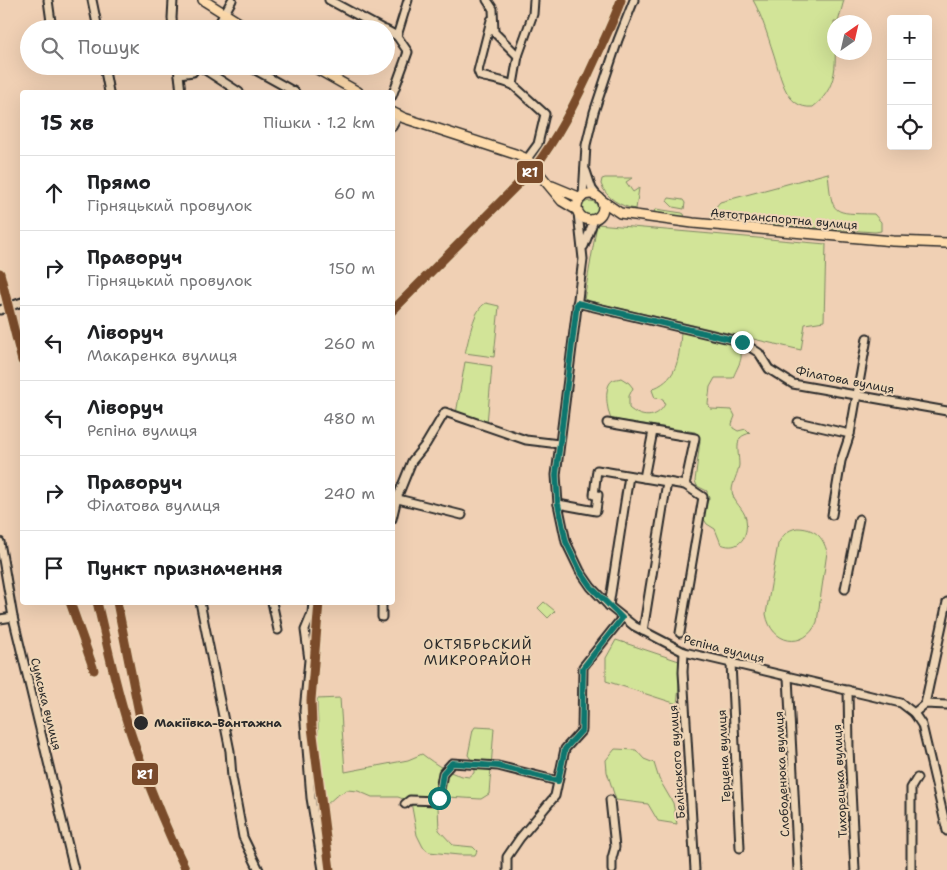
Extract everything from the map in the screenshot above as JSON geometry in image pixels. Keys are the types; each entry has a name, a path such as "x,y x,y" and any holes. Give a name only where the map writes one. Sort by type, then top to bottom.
{"main road":[{"path":"203,0 234,20"},
{"path":"328,75 354,90"},
{"path":"396,113 527,159 562,201 578,212 582,218 588,220 596,219 620,213"},
{"path":"549,185 582,197"},
{"path":"578,212 577,204 582,197 591,194 620,213"},
{"path":"596,219 602,213 603,207 599,199"},
{"name":"Автотранспортна вулиця","path":"620,213 693,223 893,241 947,243"}],"street":[{"path":"48,0 51,20"},
{"path":"92,0 96,20"},
{"path":"173,0 173,20"},
{"path":"221,20 232,0"},
{"path":"329,0 366,20"},
{"path":"394,90 408,52 397,36 408,0"},
{"path":"486,0 493,9 494,32 518,56"},
{"path":"513,85 518,56 533,14 534,0"},
{"path":"582,197 586,144 594,112 618,40 634,0"},
{"path":"493,9 478,71 480,76 504,80 513,85 545,114 538,144 527,159"},
{"path":"106,75 109,90"},
{"path":"179,75 181,90"},
{"path":"212,75 236,90"},
{"path":"264,75 291,90"},
{"path":"584,166 592,189 599,199"},
{"name":"Рєпіна вулиця","path":"578,212 582,259 556,475 558,504 566,542 580,571 591,587 622,618 684,652 901,703 914,713"},
{"path":"582,259 585,241 596,219"},
{"path":"0,310 20,303"},
{"name":"Філатова вулиця","path":"577,303 742,342 759,353 769,369 793,384 947,411"},
{"path":"832,515 841,460 850,434 867,338"},
{"path":"395,497 412,461 426,444 445,412 526,440 559,444"},
{"path":"798,422 850,434"},
{"path":"607,423 695,438 685,485"},
{"path":"644,478 653,430"},
{"path":"558,504 596,510 598,496 594,495 597,470 685,485 703,497 680,633"},
{"path":"609,606 629,476"},
{"path":"643,631 668,482"},
{"path":"395,499 462,515"},
{"path":"845,589 858,519"},
{"name":"Сумська вулиця","path":"0,542 13,617 74,870"},
{"path":"947,602 945,623 925,704 914,713 922,725 944,802 947,831"},
{"path":"201,605 230,751 232,777 243,837 259,870"},
{"path":"273,605 278,630"},
{"path":"313,605 312,613 305,630 309,660 304,711 311,798 323,870"},
{"path":"382,605 382,617"},
{"path":"0,620 13,617"},
{"path":"507,870 507,857 520,838 555,796 565,749 582,730 583,668 622,618"},
{"name":"Белінського вулиця","path":"684,652 683,672 695,870"},
{"name":"Герцена вулиця","path":"732,663 740,848"},
{"name":"Слободенюка вулиця","path":"788,677 798,870"},
{"name":"Тихорецька вулиця","path":"848,690 855,870"},
{"path":"925,704 947,705"},
{"path":"405,804 410,800 438,801 443,773 452,763 498,766 558,781"},
{"path":"911,870 911,788 917,778"},
{"path":"610,800 615,847 612,858 612,870"}],"green space":[{"path":"753,0 844,0 840,15 827,15 827,60 835,60 835,68 829,89 813,107 803,106 789,96 781,79 759,12"},
{"path":"828,173 833,205 842,212 874,214 881,222 881,231 718,221 714,215 714,209 720,202"},
{"path":"632,178 626,182 633,192 639,188 636,209 620,204 606,194 601,184 602,179"},
{"path":"669,198 683,200 685,203 684,209 673,207 667,201"},
{"path":"587,201 593,201 598,206 596,215 587,217 582,212 582,206"},
{"path":"656,209 682,213 685,218 656,214 654,211"},
{"path":"597,224 826,244 824,321 805,324 801,350 584,300"},
{"path":"486,303 499,306 494,357 465,353 475,318"},
{"path":"681,332 735,344 741,352 740,361 733,378 715,378 710,387 708,404 711,409 732,410 735,416 732,424 733,428 738,431 746,429 750,433 742,436 739,441 739,465 732,491 734,499 745,515 747,525 741,541 733,546 721,544 715,529 707,524 703,518 703,512 710,496 707,500 707,491 697,486 695,481 700,441 695,432 611,419 608,410 608,387 613,380 621,378 633,388 629,396 629,408 638,414 648,416 658,413 662,409 665,404 663,399 655,398 652,390 662,384 673,372 678,358"},
{"path":"465,362 492,366 487,424 456,414"},
{"path":"797,528 813,531 817,534 827,552 817,622 804,637 789,640 774,632 766,614 778,544 786,533"},
{"path":"544,602 555,611 548,618 538,608"},
{"path":"616,640 679,661 680,678 677,704 606,681 606,658"},
{"path":"340,698 345,772 408,760 422,754 450,772 469,777 474,773 474,764 468,755 473,730 475,727 494,728 489,794 481,799 447,797 438,807 439,830 453,845 473,847 477,851 475,855 429,852 423,847 417,835 411,802 398,797 372,797 358,791 347,790 336,796 326,805 319,750 317,699"},
{"path":"615,749 636,750 644,759 654,763 659,779 673,803 677,824 658,821 648,804 616,800 607,772 606,760"}],"transit line":[{"name":"R1","path":"395,308 535,167 553,142 575,102 621,0"},
{"name":"R1","path":"0,273 20,353"},
{"name":"R1","path":"71,605 94,670"},
{"name":"R1","path":"98,605 119,695 134,744 162,817 186,870"},
{"name":"R1","path":"118,605 141,723"},
{"name":"R1","path":"319,605 311,700 312,727 330,870"}],"place":[{"name":"Макіївка-Вантажна","path":"141,723"}],"district":[{"name":"ОКТЯБРЬСКИЙ МИКРОРАЙОН","path":"478,652"}],"route":[{"path":"439,798 443,773 452,763 498,766 558,781 565,749 582,730 583,668 622,618 591,587 580,571 566,542 558,504 556,475 577,303 742,342"}]}
